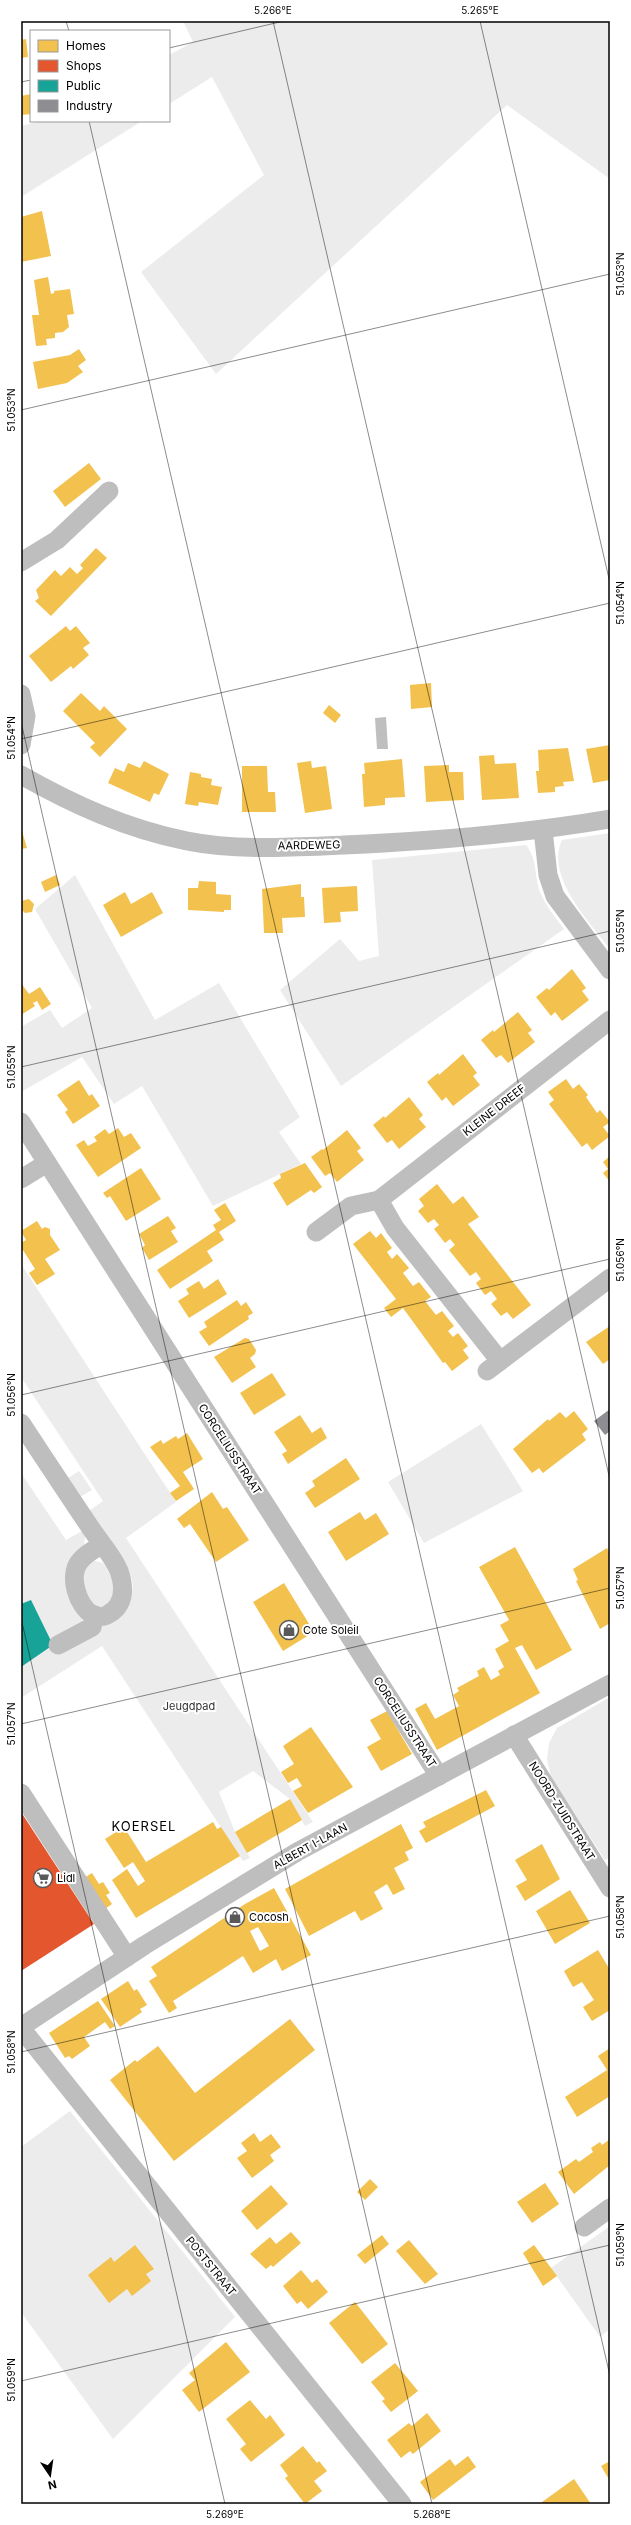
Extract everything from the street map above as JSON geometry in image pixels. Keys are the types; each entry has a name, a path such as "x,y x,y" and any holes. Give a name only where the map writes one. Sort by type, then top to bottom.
{"street":[{"path":"21,562 57,540 109,491"},
{"path":"21,694 26,716 21,745"},
{"name":"AARDEWEG","path":"21,776 51,792 136,829 189,841 218,845 301,847 411,842 543,830 610,819"},
{"path":"543,830 548,875 555,896 610,970"},
{"name":"KLEINE DREEF","path":"316,1232 351,1206 379,1200 610,1020"},
{"name":"CORCELIUSSTRAAT","path":"21,1122 439,1776"},
{"path":"21,1179 47,1163"},
{"path":"379,1200 395,1228 494,1366 610,1278"},
{"path":"21,1423 118,1569 123,1585 122,1599 115,1611 103,1617 95,1616 80,1602 75,1586 76,1572 79,1561 102,1545"},
{"path":"58,1645 92,1627 95,1616"},
{"name":"ALBERT I-LAAN","path":"21,2028 127,1957 297,1852 610,1684"},
{"name":"NOORD-ZUIDSTRAAT","path":"514,1735 610,1888"},
{"path":"21,1793 127,1957"},
{"name":"POSTSTRAAT","path":"21,2028 402,2504"},
{"path":"584,2227 610,2208"}],"green space":[{"path":"183,21 610,21 610,179 507,105 216,374 141,272 264,175 212,77 170,103 170,54 193,42"},
{"path":"37,122 140,122 21,197 21,126"},
{"path":"610,833 610,949 572,898 564,884 558,854 562,840"},
{"path":"526,845 534,862 538,886 542,897 564,929 341,1086 280,990 340,939 359,961 379,956 372,860"},
{"path":"75,875 155,1020 219,983 300,1117 279,1132 301,1164 213,1206 142,1086 114,1104 82,1057 21,1092 21,1027 50,1010 62,1028 92,1008 35,909"},
{"name":"Jeugdpad","path":"21,1264 176,1502 126,1538 313,1822 305,1826 290,1799 253,1771 219,1792 235,1832 250,1858 243,1861 102,1646 21,1698 21,1473 66,1540 82,1531 85,1537 78,1608 126,1610 131,1598 133,1585 124,1561 89,1511 103,1501 21,1377"},
{"path":"481,1424 523,1491 424,1543 388,1482"},
{"path":"79,1471 92,1490 80,1497 68,1478"},
{"path":"92,1560 103,1563 111,1576 113,1586 111,1602 100,1608 91,1601 88,1596 84,1580 84,1568"},
{"path":"610,1697 610,1857 605,1860 551,1777 547,1759 549,1743 557,1728"},
{"path":"70,2111 235,2317 113,2439 21,2312 21,2147"},
{"path":"610,2226 610,2329 600,2337 551,2268"}],"shaded area":[{"path":"386,717 388,749 377,749 375,718"}],"building: Homes":[{"path":"26,39 28,57 21,58 21,40"},
{"path":"30,94 30,114 21,115 21,96"},
{"path":"42,211 51,256 21,262 21,217"},
{"path":"48,277 51,294 54,293 54,291 70,289 74,314 67,315 69,327 63,332 55,333 55,338 46,339 47,345 36,346 32,315 39,315 34,280"},
{"path":"79,349 86,360 78,366 83,372 67,383 38,389 33,362 70,355"},
{"path":"89,463 101,479 65,507 53,491"},
{"path":"96,548 107,558 51,616 35,601 39,598 36,590 55,570 61,576 70,567 77,574 83,568 80,565"},
{"path":"66,626 70,631 76,626 90,643 83,648 89,655 73,669 71,666 51,682 29,656"},
{"path":"431,683 432,707 411,709 410,685"},
{"path":"81,693 100,711 104,706 127,729 100,757 90,747 95,743 63,711"},
{"path":"329,705 341,715 335,723 323,713"},
{"path":"610,745 610,780 593,783 586,749"},
{"path":"568,748 574,781 563,782 564,786 555,787 555,792 538,793 536,771 539,771 538,750"},
{"path":"494,755 495,764 516,763 519,798 482,800 479,756"},
{"path":"402,759 405,797 385,798 385,805 364,807 362,774 365,774 364,763"},
{"path":"144,761 169,774 159,795 154,793 150,802 108,783 115,768 124,772 128,763 140,768"},
{"path":"311,761 312,768 326,766 332,809 305,813 297,763"},
{"path":"449,765 449,772 463,772 464,800 426,802 424,766"},
{"path":"242,766 267,766 268,792 275,792 276,812 242,812"},
{"path":"190,772 201,774 201,777 212,779 211,785 222,787 218,805 199,802 198,806 185,804"},
{"path":"21,828 27,848 21,849"},
{"path":"56,875 60,885 45,892 41,882"},
{"path":"199,881 216,882 216,894 231,895 231,910 224,910 224,912 188,910 188,888 198,888"},
{"path":"301,884 301,897 304,897 305,917 282,918 283,933 264,933 262,889"},
{"path":"357,886 358,911 340,912 341,922 324,923 322,888"},
{"path":"125,892 131,904 152,892 163,913 121,937 103,905"},
{"path":"29,899 34,904 32,912 25,913 21,909 21,901"},
{"path":"572,969 586,988 582,991 589,1000 562,1021 555,1012 551,1016 536,997 547,988 549,990"},
{"path":"21,983 29,994 40,987 51,1004 42,1010 37,1001 33,1003 35,1006 21,1015"},
{"path":"518,1012 532,1030 528,1033 535,1042 508,1063 501,1055 496,1058 481,1040 493,1030 494,1032"},
{"path":"463,1054 477,1073 473,1076 480,1085 453,1106 446,1097 442,1101 427,1082 438,1073 439,1075"},
{"path":"566,1079 573,1089 579,1084 588,1095 586,1097 597,1113 600,1110 610,1122 603,1127 610,1136 592,1150 587,1143 582,1147 549,1104 554,1100 548,1092"},
{"path":"79,1080 89,1096 92,1094 100,1106 73,1124 65,1112 68,1110 57,1095"},
{"path":"409,1097 423,1115 419,1119 426,1127 399,1149 392,1140 387,1143 373,1125 384,1116 385,1118"},
{"path":"118,1128 124,1137 131,1133 141,1148 98,1177 76,1145 84,1140 88,1146 97,1141 94,1137 105,1129 109,1134"},
{"path":"347,1130 361,1148 357,1151 364,1160 337,1182 330,1173 325,1176 311,1157 322,1149 323,1150"},
{"path":"610,1156 610,1182 603,1173 608,1169 603,1162"},
{"path":"305,1163 322,1187 314,1193 311,1190 287,1206 273,1183 281,1178 280,1174"},
{"path":"141,1168 161,1199 126,1221 110,1196 107,1198 103,1193"},
{"path":"437,1184 453,1204 463,1196 479,1217 468,1224 531,1305 513,1319 507,1312 501,1316 491,1304 497,1299 491,1291 485,1295 476,1283 481,1279 476,1272 470,1276 449,1250 455,1245 450,1239 445,1243 434,1229 439,1225 434,1219 428,1223 418,1211 424,1206 419,1199"},
{"path":"225,1203 236,1221 219,1232 224,1240 207,1251 213,1261 170,1289 157,1270 216,1230 213,1225 221,1220 214,1210"},
{"path":"168,1216 176,1228 171,1231 178,1242 149,1260 142,1248 145,1245 139,1234"},
{"path":"37,1221 42,1229 45,1227 50,1229 50,1235 60,1250 45,1259 55,1274 37,1285 29,1273 35,1269 21,1247 21,1243 26,1240 21,1231"},
{"path":"370,1231 376,1238 381,1233 392,1248 387,1252 392,1259 397,1254 409,1268 403,1273 413,1286 419,1282 431,1297 425,1301 436,1315 442,1311 454,1326 448,1331 453,1337 458,1333 468,1346 463,1350 469,1358 452,1371 445,1362 443,1363 403,1308 391,1317 384,1308 396,1299 353,1244"},
{"path":"218,1279 227,1294 189,1318 178,1301 189,1294 186,1289 199,1281 204,1289"},
{"path":"237,1300 241,1306 246,1302 253,1313 248,1316 249,1319 209,1346 199,1332 207,1327 204,1322"},
{"path":"610,1326 610,1359 603,1364 586,1342"},
{"path":"245,1338 249,1339 256,1350 255,1354 250,1358 256,1367 232,1383 214,1357"},
{"path":"272,1373 286,1395 254,1415 240,1393"},
{"path":"574,1411 588,1429 582,1434 586,1440 543,1473 539,1468 532,1473 513,1449 548,1419 549,1421 560,1412 566,1418"},
{"path":"300,1415 312,1433 321,1427 327,1438 288,1464 282,1454 287,1451 274,1432"},
{"path":"187,1433 203,1459 183,1472 194,1489 176,1501 170,1493 180,1486 150,1447 161,1440 163,1444 176,1436 178,1439"},
{"path":"346,1458 360,1479 315,1508 305,1493 315,1486 312,1481"},
{"path":"212,1492 223,1509 227,1507 249,1540 216,1562 190,1524 184,1528 177,1519"},
{"path":"360,1512 365,1520 376,1513 389,1534 346,1561 328,1532"},
{"path":"515,1547 572,1650 536,1670 522,1645 515,1648 540,1693 437,1750 415,1709 426,1703 435,1719 459,1706 453,1695 459,1691 457,1688 479,1676 477,1671 484,1667 491,1680 500,1675 498,1671 504,1667 495,1649 509,1641 500,1625 509,1620 479,1567"},
{"path":"607,1548 610,1554 610,1623 600,1629 576,1581 578,1580 573,1569"},
{"path":"284,1583 314,1632 283,1651 253,1602"},
{"path":"387,1711 412,1754 381,1771 367,1747 381,1739 370,1720"},
{"path":"311,1727 353,1787 308,1813 293,1791 302,1786 297,1778 288,1783 281,1772 294,1764 283,1746"},
{"path":"486,1790 495,1806 426,1843 419,1831 426,1827 423,1822"},
{"path":"290,1799 302,1820 247,1853 235,1832"},
{"path":"213,1822 217,1829 221,1827 240,1856 136,1918 112,1880 127,1869 138,1886 145,1881 133,1862 124,1868 105,1839 124,1827 146,1862"},
{"path":"401,1824 413,1848 405,1852 409,1860 394,1868 405,1889 393,1895 387,1884 374,1892 383,1909 361,1921 355,1911 309,1936 285,1889"},
{"path":"542,1844 560,1879 525,1901 516,1886 527,1880 515,1860"},
{"path":"92,1873 99,1884 103,1882 110,1893 106,1895 112,1904 102,1911 81,1880"},
{"path":"274,1888 311,1955 282,1971 276,1959 253,1973 243,1956 173,2001 177,2008 169,2013 149,1981 157,1976 151,1967 245,1904","holes":["258,1927 269,1946 260,1951 250,1931"]},
{"path":"570,1890 590,1923 555,1944 536,1911"},
{"path":"598,1950 610,1970 610,2010 592,2021 583,2007 594,2000 582,1982 573,1987 564,1971"},
{"path":"128,1981 134,1991 137,1989 147,2005 140,2009 142,2012 120,2027 101,1999"},
{"path":"98,2001 115,2026 110,2029 105,2022 84,2037 90,2046 72,2059 69,2056 65,2058 49,2033"},
{"path":"290,2019 315,2050 174,2161 110,2080 135,2060 137,2062 158,2046 195,2093"},
{"path":"610,2048 610,2096 577,2117 565,2097 607,2070 598,2056"},
{"path":"254,2133 260,2142 271,2134 281,2147 270,2155 274,2161 252,2178 237,2158 247,2151 241,2143"},
{"path":"610,2139 610,2165 574,2194 558,2172 576,2159 579,2162 593,2152 591,2148 600,2142 602,2145"},
{"path":"370,2179 378,2187 365,2200 357,2192"},
{"path":"545,2183 559,2204 532,2223 517,2202"},
{"path":"271,2185 288,2204 257,2230 241,2211"},
{"path":"291,2232 301,2243 273,2267 271,2265 266,2269 250,2254 270,2237 276,2244"},
{"path":"382,2235 389,2244 365,2264 357,2255"},
{"path":"409,2240 438,2274 425,2284 396,2251"},
{"path":"135,2245 154,2269 146,2274 151,2281 132,2296 127,2289 109,2303 88,2275 111,2257 114,2262"},
{"path":"534,2245 557,2276 543,2286 523,2253"},
{"path":"301,2270 312,2283 317,2279 328,2292 308,2309 301,2301 297,2304 283,2286"},
{"path":"355,2302 388,2344 362,2364 329,2323"},
{"path":"226,2342 250,2372 199,2412 182,2390 195,2380 189,2373"},
{"path":"395,2363 418,2391 391,2412 382,2401 385,2399 371,2382"},
{"path":"250,2400 266,2419 270,2415 285,2435 251,2462 240,2449 246,2444 226,2419"},
{"path":"427,2413 441,2431 413,2454 410,2451 401,2458 387,2440 409,2423 412,2426"},
{"path":"303,2446 317,2463 319,2461 327,2471 314,2481 322,2491 305,2504 285,2478 288,2476 280,2465"},
{"path":"468,2456 476,2467 433,2500 420,2482 450,2459 455,2466"},
{"path":"610,2461 610,2481 601,2466"},
{"path":"574,2479 591,2504 544,2504 542,2502"}],"building: Shops":[{"name":"Lidl","path":"21,1812 94,1924 21,1971"}],"building: Public":[{"path":"31,1600 53,1645 21,1667 21,1604"}],"building: Industry":[{"path":"610,1409 610,1431 605,1435 594,1421"}],"place":[{"name":"Cote Soleil","path":"289,1630"},
{"name":"Lidl","path":"43,1878"},
{"name":"Cocosh","path":"235,1917"}],"district":[{"name":"KOERSEL","path":"144,1826"}]}
